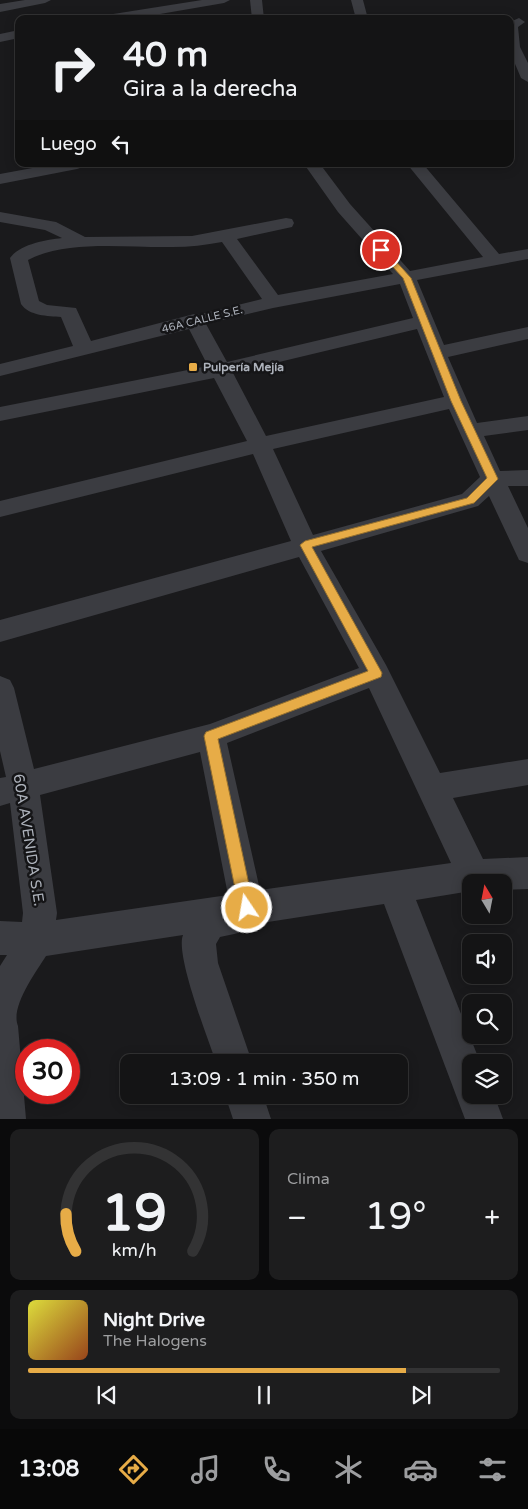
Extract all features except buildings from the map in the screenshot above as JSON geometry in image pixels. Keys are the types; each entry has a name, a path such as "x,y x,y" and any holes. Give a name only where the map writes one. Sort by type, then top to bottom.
{"street":[{"path":"0,8 45,0"},
{"path":"131,15 224,0"},
{"path":"256,0 258,15"},
{"path":"357,0 361,15"},
{"path":"0,38 15,35"},
{"path":"514,57 528,78"},
{"path":"0,179 62,167"},
{"path":"314,167 344,208 407,278 456,401 528,554"},
{"path":"417,167 495,261"},
{"path":"0,217 50,226 86,243"},
{"path":"84,349 69,312 43,310 30,304 19,258 34,250 86,243 125,240 191,241 286,223"},
{"path":"226,235 273,302"},
{"name":"46A CALLE S.E.","path":"0,370 194,320 273,302 528,254"},
{"path":"194,320 260,445 305,545 376,673 474,874"},
{"path":"0,414 222,370 425,321"},
{"path":"437,353 528,333"},
{"path":"0,509 260,445 456,401"},
{"path":"470,431 528,424"},
{"path":"0,631 470,500 493,479 528,478"},
{"path":"12,789 211,736 376,673"},
{"name":"60A AVENIDA S.E.","path":"0,688 12,789 40,913 36,940 5,990 0,1014"},
{"path":"211,736 247,908"},
{"path":"431,788 528,772"},
{"path":"501,874 528,873"},
{"path":"0,938 36,940 462,877"},
{"path":"394,886 462,1063"},
{"path":"231,1054 201,963 198,940 210,922 240,916 247,908"},
{"path":"0,1026 7,1119"},
{"path":"247,1104 252,1119"},
{"path":"478,1104 484,1119"}],"place":[{"name":"Pulpería Mejía","path":"193,367"}],"route":[{"path":"247,908 211,736 376,673 305,545 470,500 493,479 456,401 407,278 381,250"}]}
